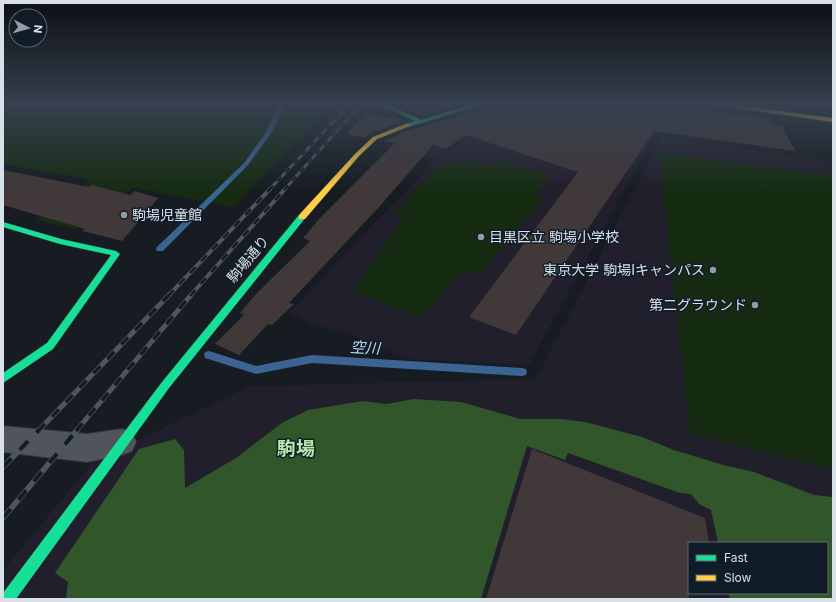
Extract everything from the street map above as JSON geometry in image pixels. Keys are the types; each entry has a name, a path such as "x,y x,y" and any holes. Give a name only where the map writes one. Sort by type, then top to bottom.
{"street":[{"name":"駒場通り","path":"7,599 69,517 122,442 239,292 343,170 375,138 388,133"},
{"path":"3,224 116,254 50,346 3,379"},
{"path":"3,439 87,448 122,442"}],"shaded area":[{"name":"目黒区立 駒場小学校","path":"471,133 655,133 529,365 409,359 347,333 312,324 289,313 435,160 382,146 397,137 450,151"},
{"name":"東京大学 駒場Ⅰキャンパス","path":"661,138 833,162 833,599 3,599 3,570 92,463 250,386 536,379"}],"green space":[{"path":"3,133 305,133 233,207 133,188 78,230 35,220 90,180 3,164"},
{"name":"第二グラウンド","path":"659,152 833,176 833,469 690,433"},
{"path":"500,160 550,176 534,195 543,199 483,272 460,273 421,318 353,291 403,218 393,214 440,164 474,161 493,167"},
{"path":"413,399 461,402 520,419 560,419 585,422 642,437 674,450 723,465 754,472 814,495 833,497 833,599 730,599 728,594 828,594 828,542 718,542 711,510 699,504 691,494 680,493 568,453 565,460 527,446 481,599 66,599 68,582 55,573 139,449 175,439 184,450 185,488 236,458 282,423 308,410 363,401 387,404"}],"building":[{"path":"348,133 371,133 365,138 347,134"},
{"path":"401,133 653,133 516,335 469,317 578,172 466,135 446,149 433,145 379,207 289,303 294,304 272,325 268,324 239,355 215,344 244,315 240,313 257,293 310,241 303,238 319,219 395,143 384,141"},
{"path":"669,133 786,133 795,151"},
{"path":"3,170 89,187 92,185 130,195 135,191 158,198 122,241 82,231 85,229 3,205"},
{"path":"532,449 705,518 709,542 688,542 689,599 486,599"}],"waterway":[{"name":"空川","path":"160,249 246,164 268,133"},
{"name":"空川","path":"209,355 256,370 312,359 522,372"}],"railway":[{"path":"269,190 323,133"},
{"path":"284,190 335,133"},
{"path":"168,296 270,189"},
{"path":"190,296 285,189"},
{"path":"38,431 169,295"},
{"path":"76,431 191,295"},
{"path":"3,467 39,430"},
{"path":"3,518 77,430"}],"traffic: fast":[{"path":"7,599 165,385 302,217"},
{"path":"3,224 60,241 116,254 50,346 3,379"}],"traffic: slow":[{"path":"302,217 357,155 375,138 387,133"}],"place":[{"name":"駒場児童館","path":"124,215"},
{"name":"目黒区立 駒場小学校","path":"481,237"},
{"name":"東京大学 駒場Ⅰキャンパス","path":"713,270"},
{"name":"第二グラウンド","path":"755,305"}],"district":[{"name":"駒場","path":"296,448"}]}
